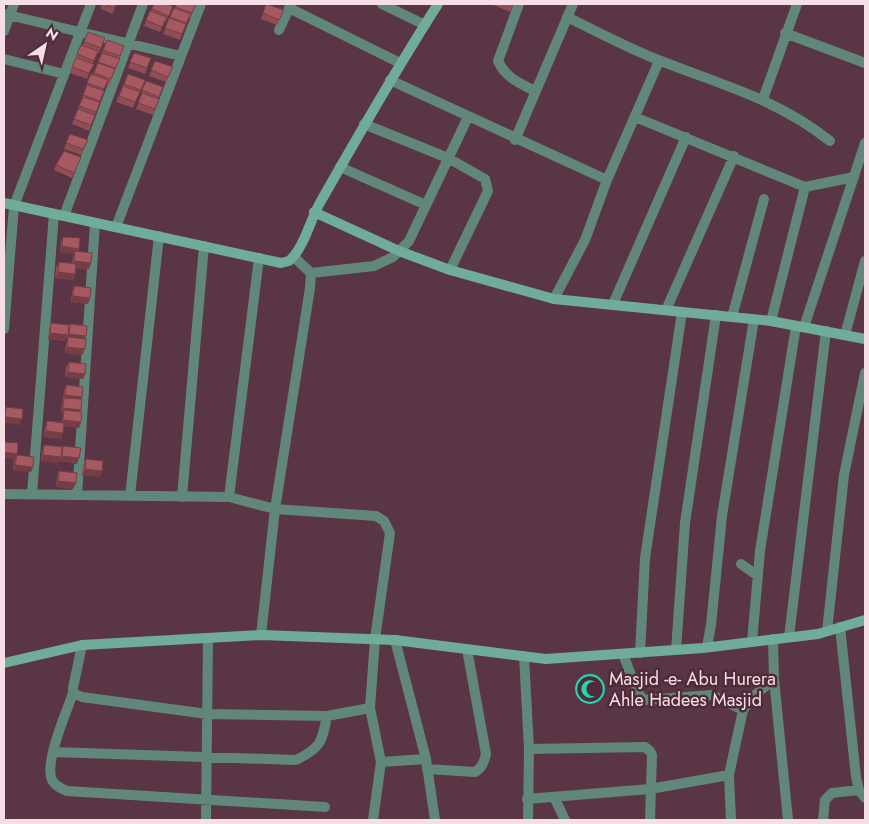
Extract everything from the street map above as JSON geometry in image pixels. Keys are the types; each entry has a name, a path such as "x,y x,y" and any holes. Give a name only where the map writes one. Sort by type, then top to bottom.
{"street":[{"path":"4,31 7,15 14,4"},
{"path":"4,329 9,204 64,74 91,4"},
{"path":"32,494 59,215 144,4"},
{"path":"116,227 201,4"},
{"path":"382,4 424,25"},
{"path":"9,204 286,263 294,257 314,212 364,124 438,4"},
{"path":"519,4 498,61 503,72 513,80 535,91"},
{"path":"516,140 573,4"},
{"path":"763,99 785,32 797,4"},
{"path":"279,30 290,6 398,67 405,86"},
{"path":"7,15 181,56"},
{"path":"567,17 659,61 763,99 795,115 830,141"},
{"path":"785,32 865,63"},
{"path":"4,59 64,74"},
{"path":"554,300 584,240 607,180 659,61"},
{"path":"390,80 516,140 607,180"},
{"path":"294,257 311,273 374,266 393,257 409,241 468,117"},
{"path":"635,117 734,156 805,187 854,177"},
{"path":"364,124 448,158 485,179 488,191 450,270"},
{"path":"613,304 686,137"},
{"path":"752,642 758,576 800,327 865,143"},
{"path":"666,310 734,156"},
{"path":"340,167 426,204"},
{"path":"771,322 805,187"},
{"path":"732,317 764,198"},
{"path":"314,212 399,251 450,270 554,300 613,304 754,319 865,339"},
{"path":"77,495 95,223"},
{"path":"130,496 159,236"},
{"path":"182,497 204,246"},
{"path":"229,498 259,258"},
{"path":"845,335 865,261"},
{"path":"261,635 275,509 311,273"},
{"path":"640,653 645,558 682,312"},
{"path":"676,650 685,523 716,315"},
{"path":"707,647 712,625 722,516 754,319"},
{"path":"789,637 826,331"},
{"path":"827,631 844,475 865,373"},
{"path":"4,494 229,498 275,509 376,516 384,521 390,533 375,639 370,708 381,762 373,820"},
{"path":"742,564 758,576"},
{"path":"4,663 82,645 261,635 396,640 546,659 640,653 752,642 827,631 865,620"},
{"path":"823,820 825,800 832,793 862,794 856,777 840,627"},
{"path":"206,820 208,639"},
{"path":"773,639 774,679 788,820"},
{"path":"396,640 426,764 435,820"},
{"path":"82,645 73,693 53,752 50,774 52,781 57,786 67,791 206,801 325,806"},
{"path":"381,762 426,764 475,772 481,769 486,754 467,649"},
{"path":"623,654 638,693 644,700 712,695 743,710"},
{"path":"524,656 528,749 528,820"},
{"path":"731,820 730,775 743,710 755,695 774,679"},
{"path":"73,693 82,697 207,714 327,716 370,708"},
{"path":"53,752 296,760 308,754 322,743 327,716"},
{"path":"528,749 645,747 652,755 650,820"},
{"path":"527,799 650,789 730,775"},
{"path":"554,797 565,820"}],"building":[{"path":"105,4 116,4 114,8"},
{"path":"154,4 173,6 169,16 152,9"},
{"path":"176,4 196,4 192,13 175,7"},
{"path":"266,4 284,10 279,20 263,13"},
{"path":"174,8 191,14 186,23 170,17"},
{"path":"150,11 167,17 162,27 146,20"},
{"path":"169,18 186,24 182,34 165,28"},
{"path":"88,32 105,38 101,48 84,42"},
{"path":"107,40 124,46 120,56 103,50"},
{"path":"81,45 98,51 94,61 77,54"},
{"path":"102,53 120,59 115,68 98,62"},
{"path":"134,53 151,58 147,68 130,62"},
{"path":"76,58 94,64 89,73 72,67"},
{"path":"155,61 173,67 168,77 151,70"},
{"path":"98,63 115,69 111,79 94,73"},
{"path":"91,74 108,80 104,89 87,83"},
{"path":"128,74 145,80 141,90 124,84"},
{"path":"146,81 163,87 159,97 142,90"},
{"path":"87,85 104,91 100,101 83,95"},
{"path":"123,86 140,92 135,102 119,96"},
{"path":"142,93 159,99 155,109 138,103"},
{"path":"83,97 100,102 96,112 79,106"},
{"path":"78,109 95,115 91,125 74,119"},
{"path":"70,134 88,140 83,149 66,143"},
{"path":"64,151 81,157 74,173 56,165"},
{"path":"63,237 80,238 79,249 62,246"},
{"path":"75,251 92,253 91,263 74,261"},
{"path":"59,262 76,264 75,274 58,272"},
{"path":"74,286 91,288 90,298 73,296"},
{"path":"51,323 69,325 68,335 50,333"},
{"path":"70,324 87,326 86,336 69,334"},
{"path":"68,337 86,339 85,349 67,347"},
{"path":"69,362 86,364 85,374 68,372"},
{"path":"66,385 83,387 82,397 65,395"},
{"path":"64,398 82,399 81,410 63,408"},
{"path":"6,407 23,409 22,419 5,417"},
{"path":"64,410 82,412 81,422 63,420"},
{"path":"47,421 64,423 63,433 46,431"},
{"path":"4,442 18,443 17,454 4,452"},
{"path":"44,445 62,447 61,457 43,455"},
{"path":"63,446 81,448 79,458 62,456"},
{"path":"17,455 34,457 33,467 15,465"},
{"path":"86,459 103,461 102,471 85,469"},
{"path":"59,471 77,473 76,483 58,481"}],"place":[{"name":"Masjid -e- Abu Hurera Ahle Hadees Masjid","path":"590,689"}]}
